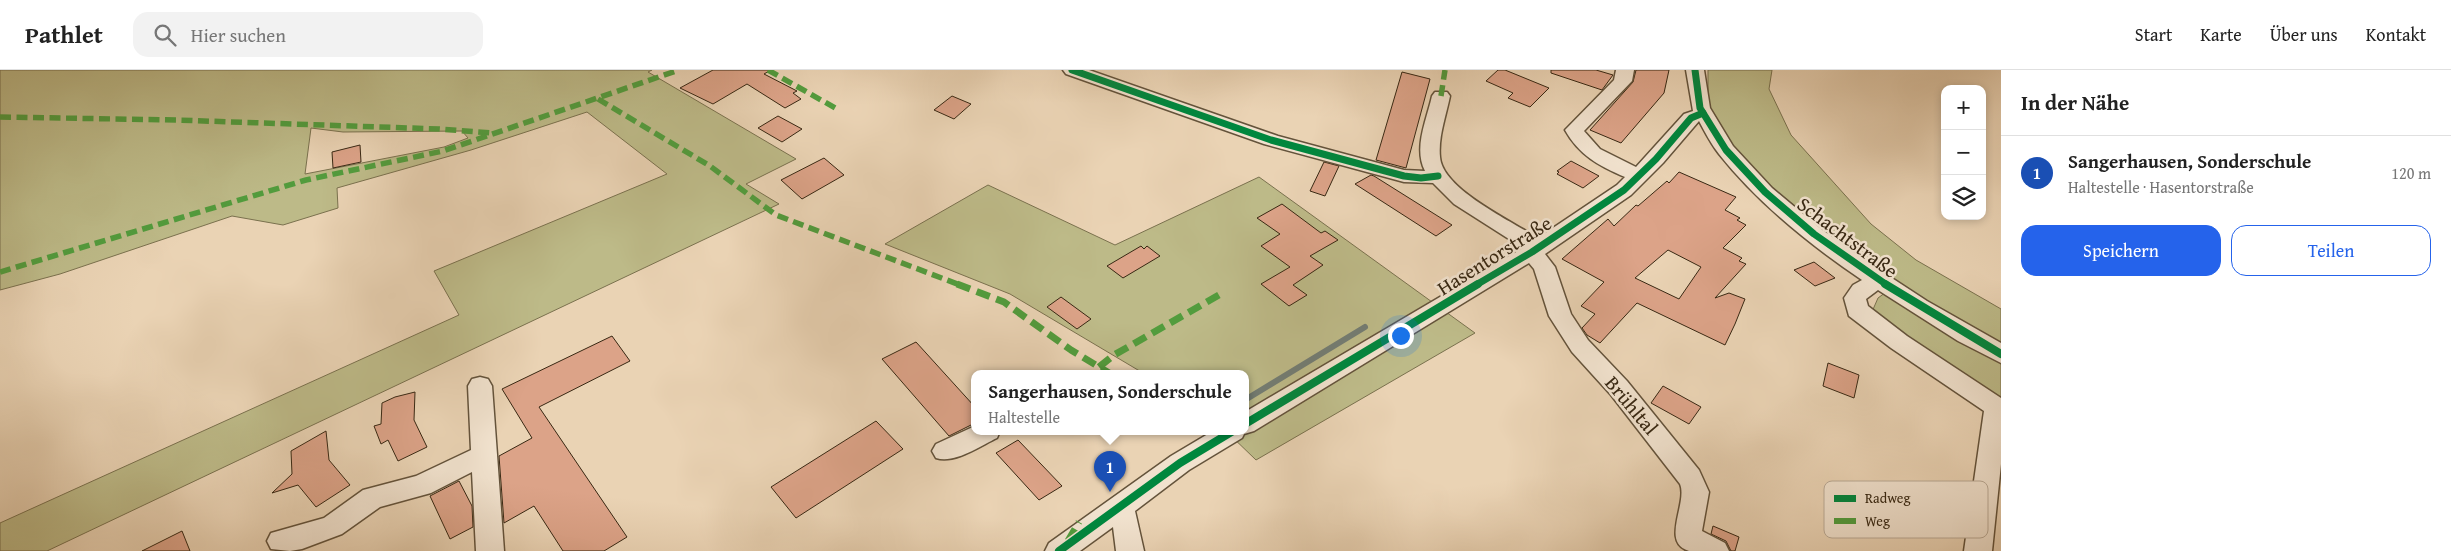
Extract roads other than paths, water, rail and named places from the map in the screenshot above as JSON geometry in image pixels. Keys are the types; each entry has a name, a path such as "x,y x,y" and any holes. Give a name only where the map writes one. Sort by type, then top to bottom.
{"street":[{"path":"1072,70 1102,74 1271,140 1407,176 1438,176"},
{"path":"1625,70 1623,81 1574,130 1578,139 1593,154 1639,176"},
{"path":"1695,70 1694,87 1703,113"},
{"path":"1441,96 1430,158 1431,165 1438,176 1463,200 1536,250"},
{"name":"Hasentorstraße","path":"1249,422 1536,250 1620,193 1639,176 1691,118 1703,113"},
{"name":"Schachtstraße","path":"1703,113 1731,154 1772,198 1816,236 1876,280 1921,309 2001,354"},
{"name":"Brühltal","path":"1536,250 1544,267 1560,316 1580,346 1619,388 1690,478 1696,492 1688,537 1715,551"},
{"path":"1876,280 1861,291 1856,298 1857,310 1899,342 2000,410 1994,415 1986,481"},
{"path":"480,386 490,551"},
{"path":"946,451 980,435"},
{"path":"1058,551 1215,435"},
{"path":"281,542 333,526 372,498 422,486 484,455"},
{"path":"1120,506 1126,525 1130,551"},
{"path":"1978,551 1980,538"}],"waterway":[{"path":"1249,398 1365,327"}],"place":[{"name":"Sangerhausen, Sonderschule","path":"1110,492"}]}
